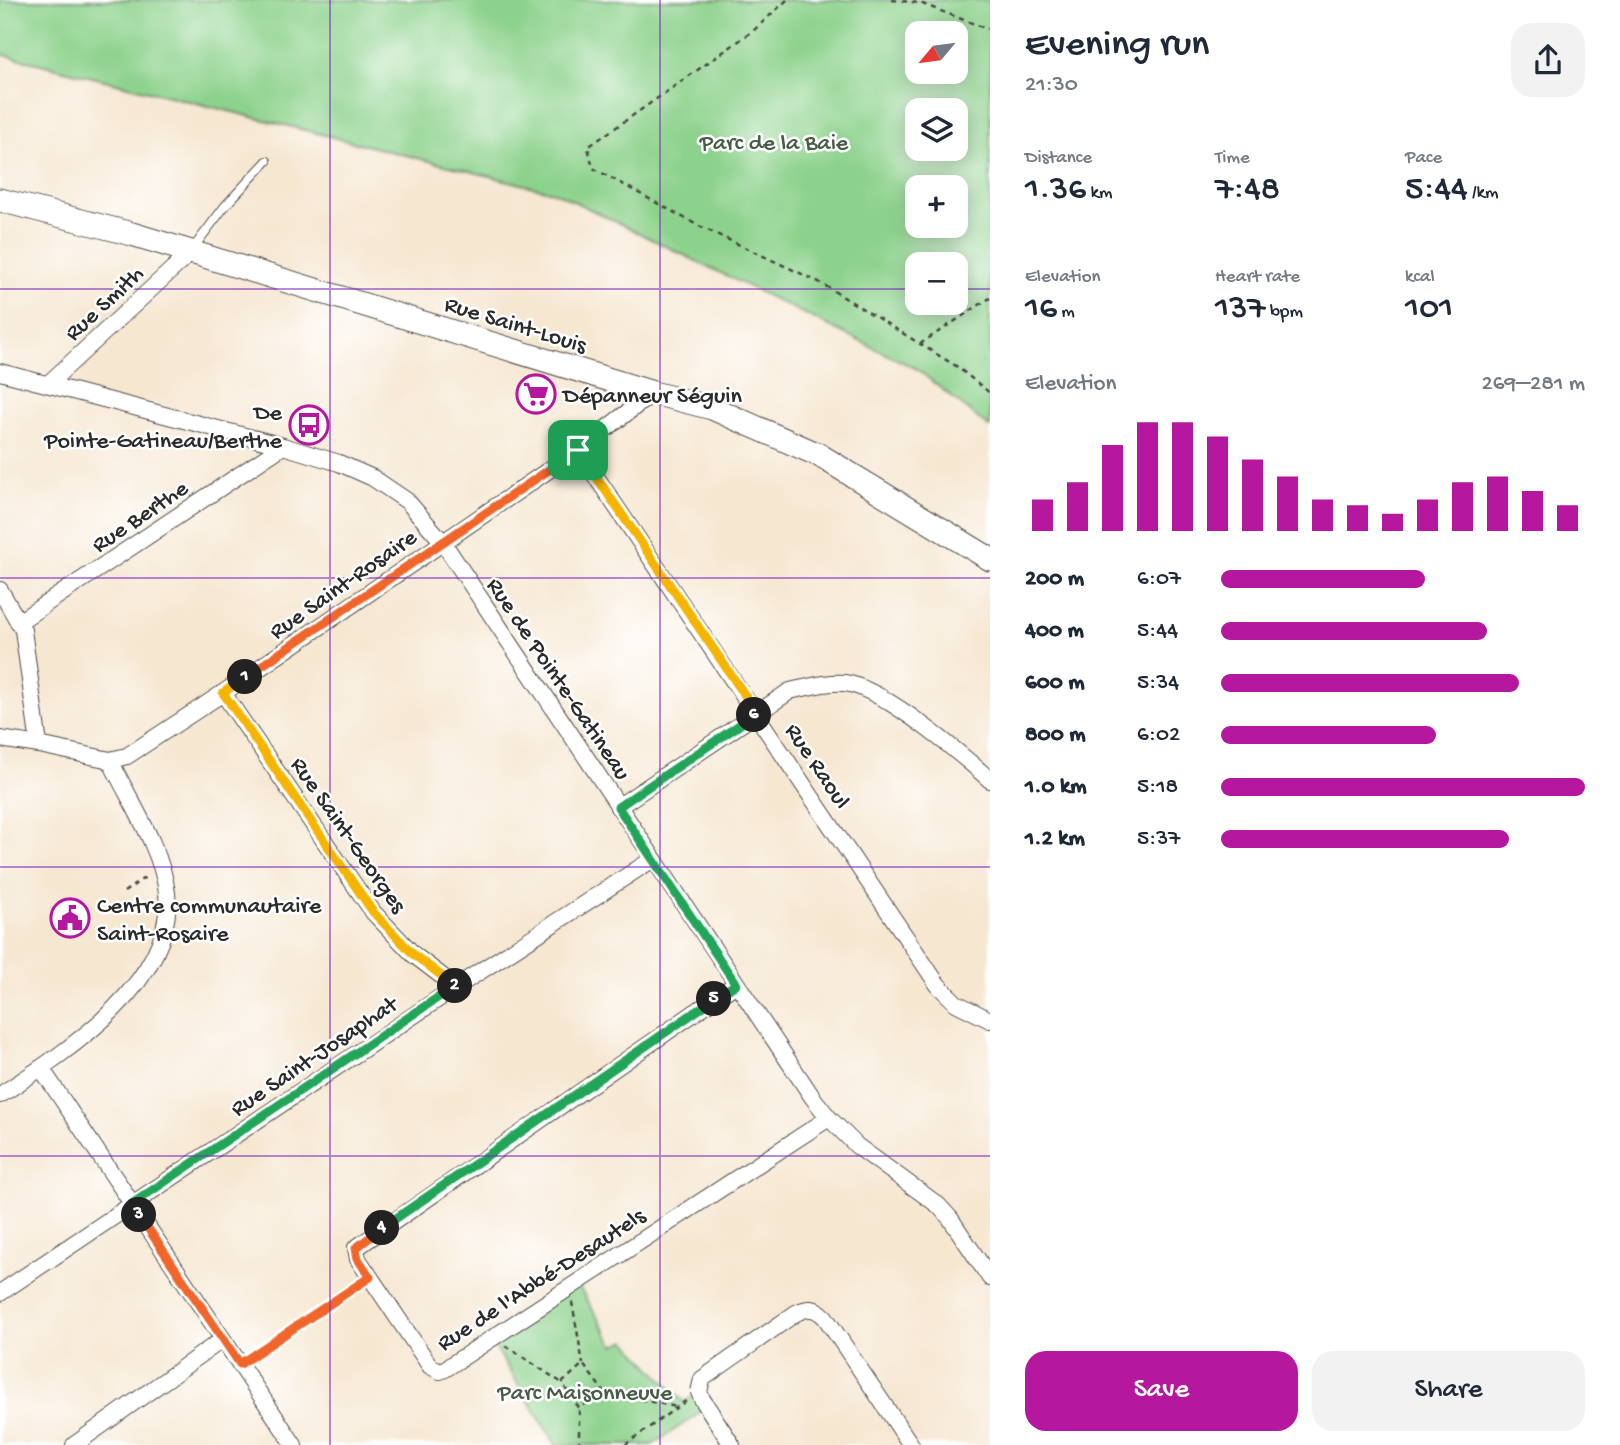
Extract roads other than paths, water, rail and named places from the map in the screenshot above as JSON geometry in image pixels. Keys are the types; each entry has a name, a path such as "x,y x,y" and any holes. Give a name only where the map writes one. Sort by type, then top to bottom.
{"street":[{"name":"Rue Saint-Louis","path":"0,200 132,234 653,393 712,408 819,455 990,559"},
{"name":"Rue Smith","path":"48,384 190,253"},
{"name":"Rue de Pointe-Gatineau","path":"0,372 284,446 339,463 373,478 407,501 442,541 736,984 829,1118 868,1155 938,1205 950,1218 990,1278"},
{"name":"Rue Saint-Rosaire","path":"110,760 127,756 223,693 578,450 653,393"},
{"name":"Rue Berthe","path":"20,621 284,446"},
{"name":"Rue Raoul","path":"578,450 938,985 956,1003 990,1020"},
{"path":"0,590 23,630 39,745"},
{"path":"618,807 790,691 849,684 881,698 963,756 990,780"},
{"name":"Rue Saint-Georges","path":"223,693 373,912 414,955 456,987"},
{"path":"0,739 110,760 151,842 167,891 167,916 152,959 135,984 109,1014 78,1041 0,1095"},
{"name":"Rue Saint-Josaphat","path":"0,1293 456,987 653,859"},
{"name":"Rue de l'Abbé-Desautels","path":"736,984 356,1248 355,1253 370,1277 430,1366 445,1369 829,1118"},
{"path":"41,1068 294,1445"},
{"path":"732,1445 699,1392 699,1384 707,1374 804,1309 818,1310 825,1317 911,1445"},
{"path":"74,1445 223,1339"}],"lane":[{"path":"190,253 225,206 267,161"}],"place":[{"name":"Dépanneur Séguin","path":"536,394"},
{"name":"De Pointe-Gatineau/Berthe","path":"309,425"},
{"name":"Centre communautaire Saint-Rosaire","path":"70,918"}],"park label":[{"name":"Parc de la Baie","path":"774,141"},
{"name":"Parc Maisonneuve","path":"585,1391"}]}
